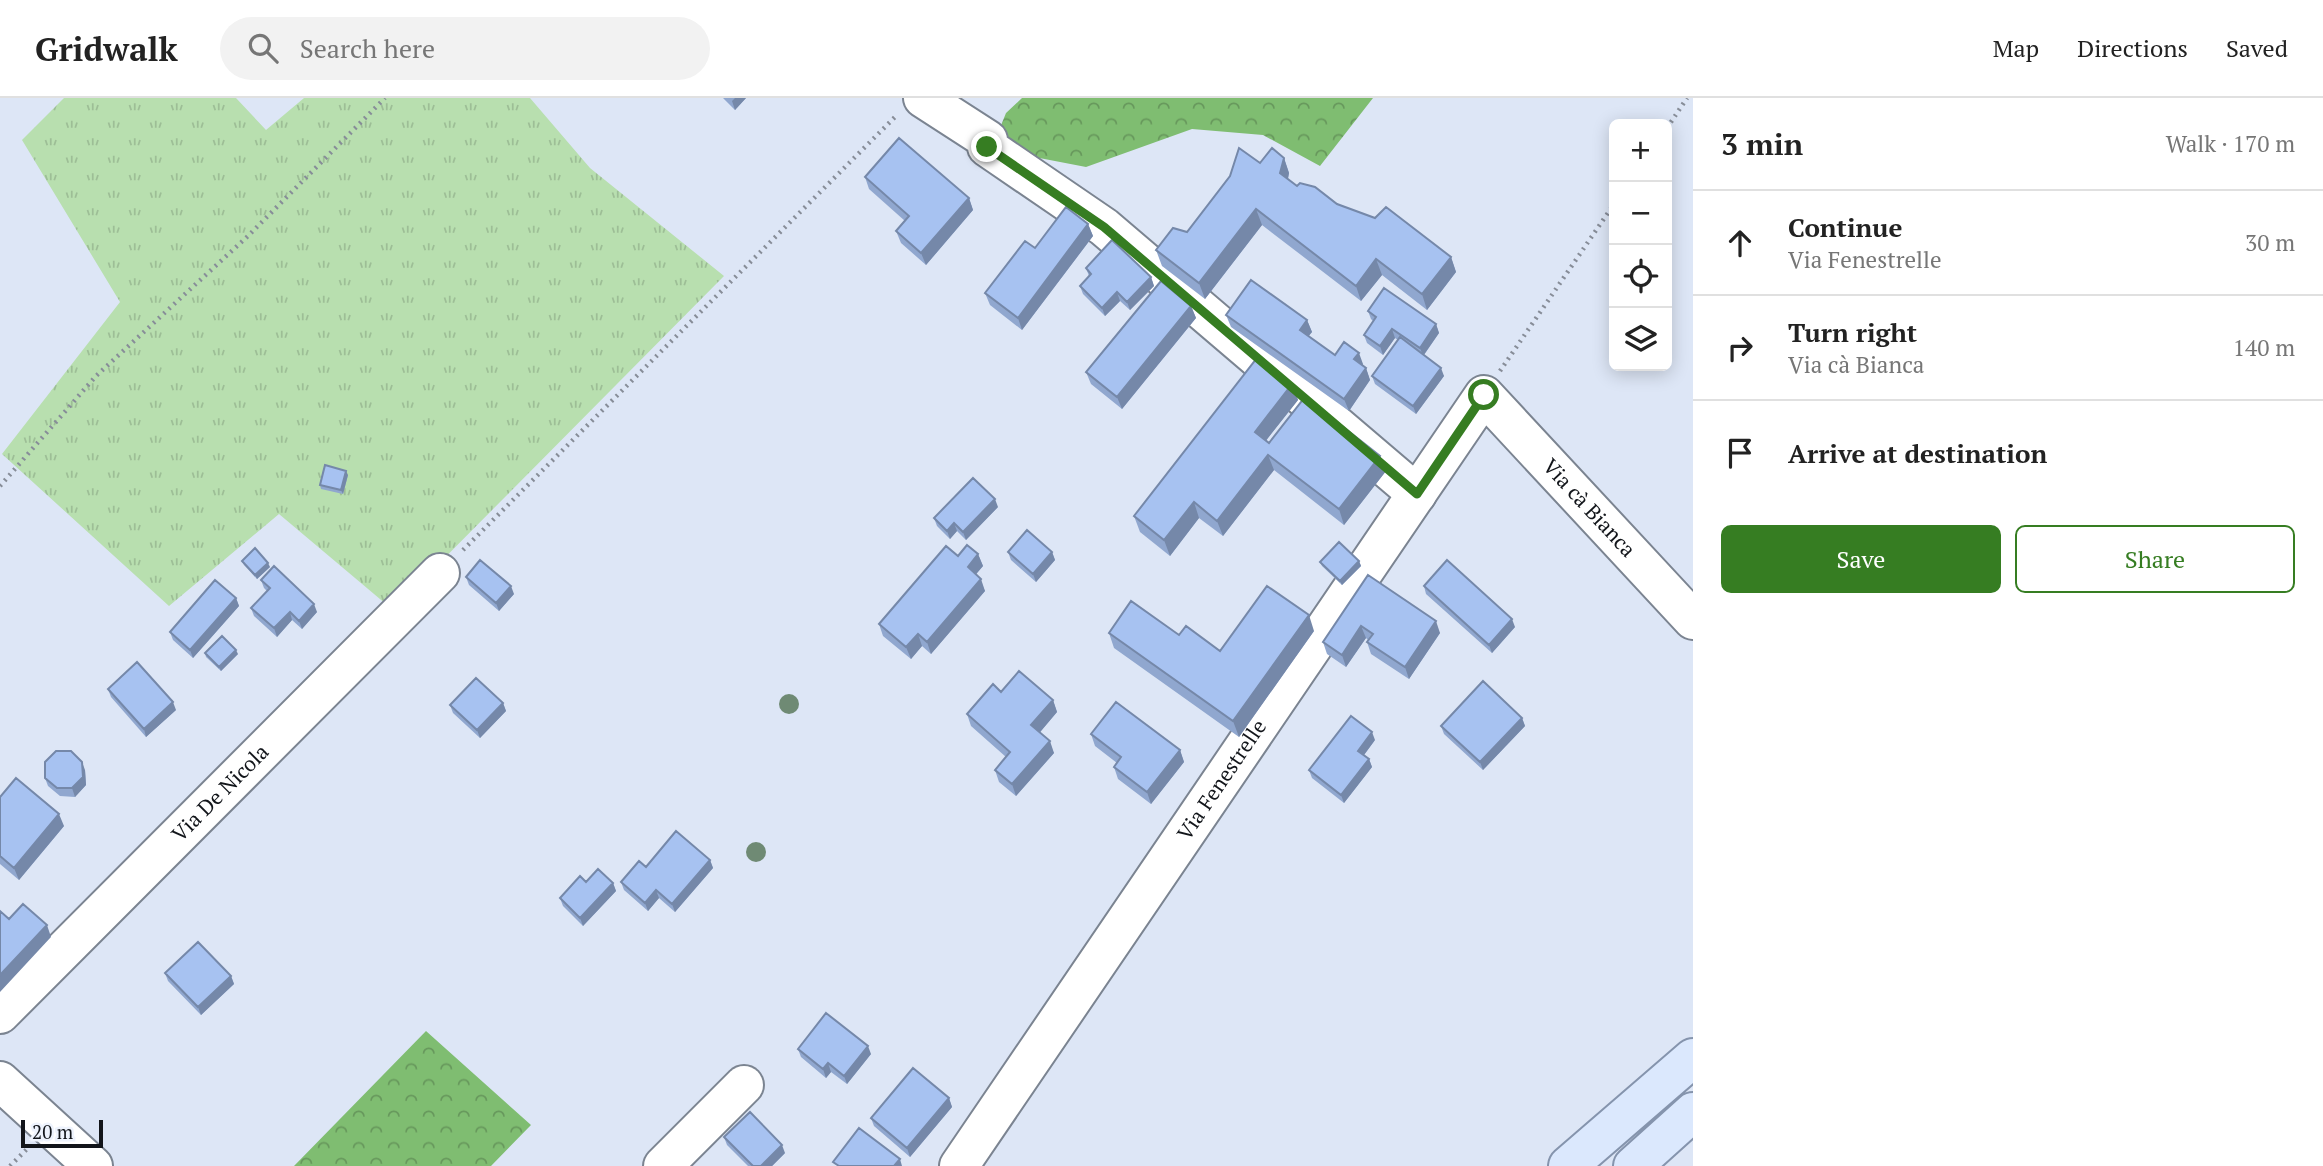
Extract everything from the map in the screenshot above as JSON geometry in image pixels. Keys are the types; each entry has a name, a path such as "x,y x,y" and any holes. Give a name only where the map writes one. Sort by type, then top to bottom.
{"main road":[{"path":"1568,1166 1679,1068"},
{"path":"1633,1166 1693,1112"}],"street":[{"path":"914,103 988,140 987,147 1104,227 1417,494"},
{"name":"Via Fenestrelle","path":"959,1166 1484,395"},
{"name":"Via cà Bianca","path":"1484,395 1693,620"},
{"name":"Via De Nicola","path":"0,1014 440,573"},
{"path":"0,1081 93,1166"},
{"path":"663,1166 744,1086"}],"path":[{"path":"0,486 96,376 276,208 385,98"},
{"path":"1672,120 1687,98"},
{"path":"440,573 914,103"},
{"path":"1484,395 1609,211"}],"green space":[{"path":"64,98 236,98 266,130 304,98 530,98 590,168 724,276 393,610 279,514 169,606 2,454 120,302 22,140"},
{"path":"1022,98 1373,98 1320,166 1263,135 1192,129 1086,167 1029,156 998,133 1006,113"},
{"path":"426,1031 531,1125 491,1166 294,1166"}],"building":[{"path":"899,138 969,198 921,253 896,231 909,216 865,177"},
{"path":"1239,148 1260,163 1272,148 1284,158 1280,173 1297,186 1300,183 1315,187 1337,204 1375,218 1386,207 1451,257 1422,294 1376,259 1356,286 1256,209 1199,283 1156,250 1173,228 1187,232 1230,176"},
{"path":"1066,207 1088,224 1018,318 985,293 1025,241 1035,248"},
{"path":"1112,240 1151,277 1127,302 1117,292 1102,308 1080,286 1091,274 1086,268"},
{"path":"1251,280 1307,320 1300,330 1335,355 1344,342 1359,353 1354,359 1366,368 1344,399 1226,315"},
{"path":"1161,281 1191,306 1117,397 1086,372"},
{"path":"1384,288 1436,324 1420,348 1392,329 1380,346 1364,335 1376,317 1368,311"},
{"path":"1400,337 1441,368 1413,406 1372,376"},
{"path":"1257,358 1292,384 1255,432 1269,443 1305,397 1380,456 1339,509 1268,455 1217,521 1194,502 1164,540 1134,516"},
{"path":"325,465 346,471 341,490 320,485"},
{"path":"973,478 995,499 963,532 954,523 947,531 934,518"},
{"path":"1027,530 1052,552 1033,574 1008,552"},
{"path":"1339,542 1359,561 1340,581 1320,562"},
{"path":"967,545 978,554 968,567 981,579 927,642 918,634 906,647 879,624 946,546 958,556"},
{"path":"255,548 268,563 255,575 242,561"},
{"path":"480,560 511,586 496,603 466,577"},
{"path":"1447,560 1512,619 1489,645 1424,586"},
{"path":"274,566 314,604 299,621 290,612 274,628 251,608 270,588 261,580"},
{"path":"1368,575 1436,621 1405,667 1367,642 1373,634 1361,626 1342,655 1323,642"},
{"path":"215,580 236,598 190,650 170,632"},
{"path":"1267,586 1309,615 1233,721 1109,633 1131,601 1179,635 1186,626 1220,651"},
{"path":"222,636 236,650 219,667 205,653"},
{"path":"137,662 173,702 144,729 108,689"},
{"path":"1019,671 1053,700 1031,725 1050,741 1012,784 995,770 1010,752 967,714 993,684 1001,692"},
{"path":"476,678 503,703 477,730 450,705"},
{"path":"1483,681 1522,718 1480,762 1441,726"},
{"path":"1116,702 1180,750 1147,792 1114,767 1121,757 1091,734"},
{"path":"1351,716 1372,732 1358,751 1369,759 1341,795 1309,770"},
{"path":"56,751 71,751 82,762 83,777 72,788 57,788 45,778 45,762"},
{"path":"16,778 59,814 14,868 0,856 0,797"},
{"path":"676,831 710,860 672,904 656,890 645,903 621,882 639,861 646,867"},
{"path":"598,869 613,883 580,918 560,898 580,876 586,882"},
{"path":"23,904 47,925 0,975 0,911 9,919"},
{"path":"198,942 231,976 198,1007 165,973"},
{"path":"826,1013 868,1046 844,1076 828,1063 823,1069 798,1049"},
{"path":"913,1068 949,1098 907,1148 871,1118"},
{"path":"750,1112 782,1145 761,1166 753,1166 724,1137"},
{"path":"859,1128 900,1159 894,1166 839,1166 833,1162"}],"route":[{"path":"987,147 1104,227 1417,494 1484,395"}]}
